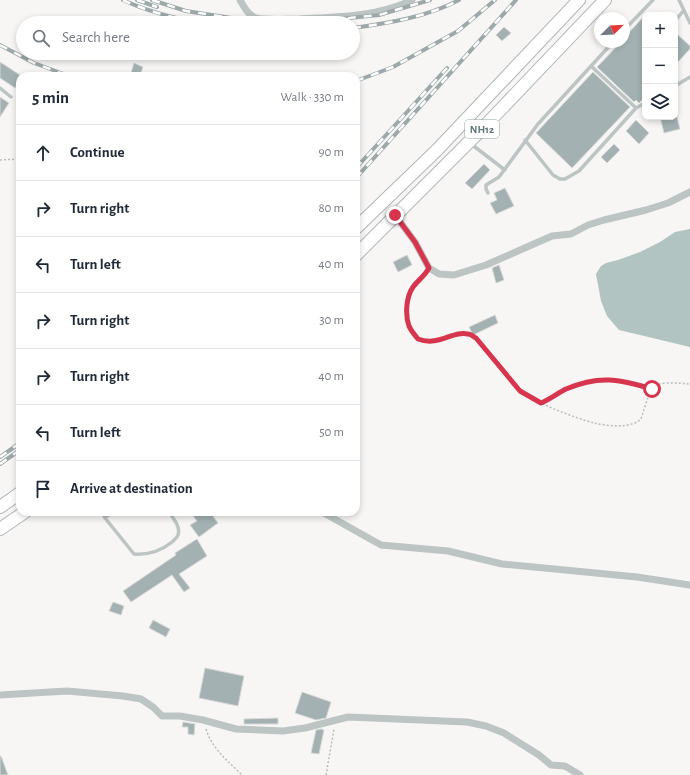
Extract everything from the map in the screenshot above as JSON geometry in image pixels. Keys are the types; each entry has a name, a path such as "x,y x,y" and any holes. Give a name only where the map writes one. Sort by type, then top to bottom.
{"highway":[{"name":"NH12","path":"360,224 437,150 579,0"},
{"name":"NH12","path":"360,251 605,0"},
{"path":"0,507 16,496"},
{"path":"0,529 19,516"}],"street":[{"path":"240,0 248,13 253,16"},
{"path":"343,16 370,13 400,6 412,0"},
{"path":"395,215 415,242 429,268 442,275 454,275 486,265 552,236 571,234 604,220 668,203 690,192"},
{"path":"329,516 381,545 448,551 502,564 637,577 690,585"},
{"path":"0,695 67,691 123,696 141,699 153,707 162,716 180,716 203,720 236,729 283,731 305,728 348,717 467,722 486,726 504,733 550,765 565,766 580,775"}],"lane":[{"path":"630,24 652,0"},
{"path":"679,0 690,23"},
{"path":"678,17 684,10"},
{"path":"488,193 486,185 499,177 538,124 608,48"},
{"path":"591,66 636,108"},
{"path":"678,84 690,77"},
{"path":"614,86 616,82"},
{"path":"0,88 11,97"},
{"path":"525,140 553,175 560,179 565,179 579,171 636,108 642,105"},
{"path":"468,142 505,170"},
{"path":"107,516 105,518 134,554 142,555 157,552 177,537 179,534 177,524 172,516"}],"path":[{"path":"0,160 16,159"},
{"path":"429,268 424,277 414,286 409,294 407,317 412,332 418,339 427,342 442,340 457,335 469,334 476,338 520,391 541,403 594,423 610,425 631,424 638,422 641,419 652,389 656,384 690,384"},
{"path":"541,403 564,390 586,382 602,379 626,381 652,389"},
{"path":"203,720 209,739 221,755 242,775"},
{"path":"326,775 336,721"}],"shaded area":[{"path":"690,229 690,347 619,330 607,316 601,301 596,274 601,266 640,252 660,242 675,232"}],"building":[{"path":"642,18 642,100 639,103 636,100 634,102 597,67 615,48 630,48 630,31"},
{"path":"504,27 511,33 502,41 496,35"},
{"path":"678,35 690,46 690,49 678,62"},
{"path":"0,62 16,72 16,87 15,88 0,78"},
{"path":"134,63 143,67 141,72 131,72"},
{"path":"593,72 630,107 572,168 536,133"},
{"path":"0,97 9,103 0,117"},
{"path":"636,120 649,133 639,144 626,131"},
{"path":"661,120 678,120 680,129 664,133"},
{"path":"614,144 620,150 607,163 601,157"},
{"path":"484,164 490,170 472,189 465,183"},
{"path":"505,188 514,206 496,214 490,203 497,200 494,193"},
{"path":"407,255 412,265 398,272 393,262"},
{"path":"499,265 504,280 496,283 492,268"},
{"path":"495,315 498,323 473,335 469,327"},
{"path":"193,516 213,516 218,523 199,537 190,525 197,521"},
{"path":"197,539 207,556 179,574 190,588 184,592 172,575 131,602 123,591"},
{"path":"113,602 124,606 121,615 109,611"},
{"path":"153,620 170,629 166,637 149,628"},
{"path":"205,668 244,676 238,706 199,698"},
{"path":"302,692 331,702 326,718 316,720 295,713"},
{"path":"278,718 278,724 244,724 244,719"},
{"path":"183,722 195,724 194,735 188,734 188,727 182,727"},
{"path":"316,730 324,730 319,754 311,753"},
{"path":"1,756 8,775 0,775"}],"railway":[{"path":"123,0 150,11 169,16"},
{"path":"137,0 157,7"},
{"path":"152,0 186,11 218,16"},
{"path":"360,17 379,15 430,0"},
{"path":"360,27 421,15 459,0"},
{"path":"360,79 393,67 458,31 495,0"},
{"path":"360,174 516,0"},
{"path":"0,45 16,53"},
{"path":"28,60 58,72"},
{"path":"360,164 447,68"},
{"path":"0,457 16,446"},
{"path":"0,464 16,453"}],"route":[{"path":"395,215 415,242 429,268 424,277 414,286 409,294 407,317 412,332 418,339 427,342 442,340 464,333 469,334 476,338 520,391 541,403 564,390 602,379 626,381 652,389"}]}
